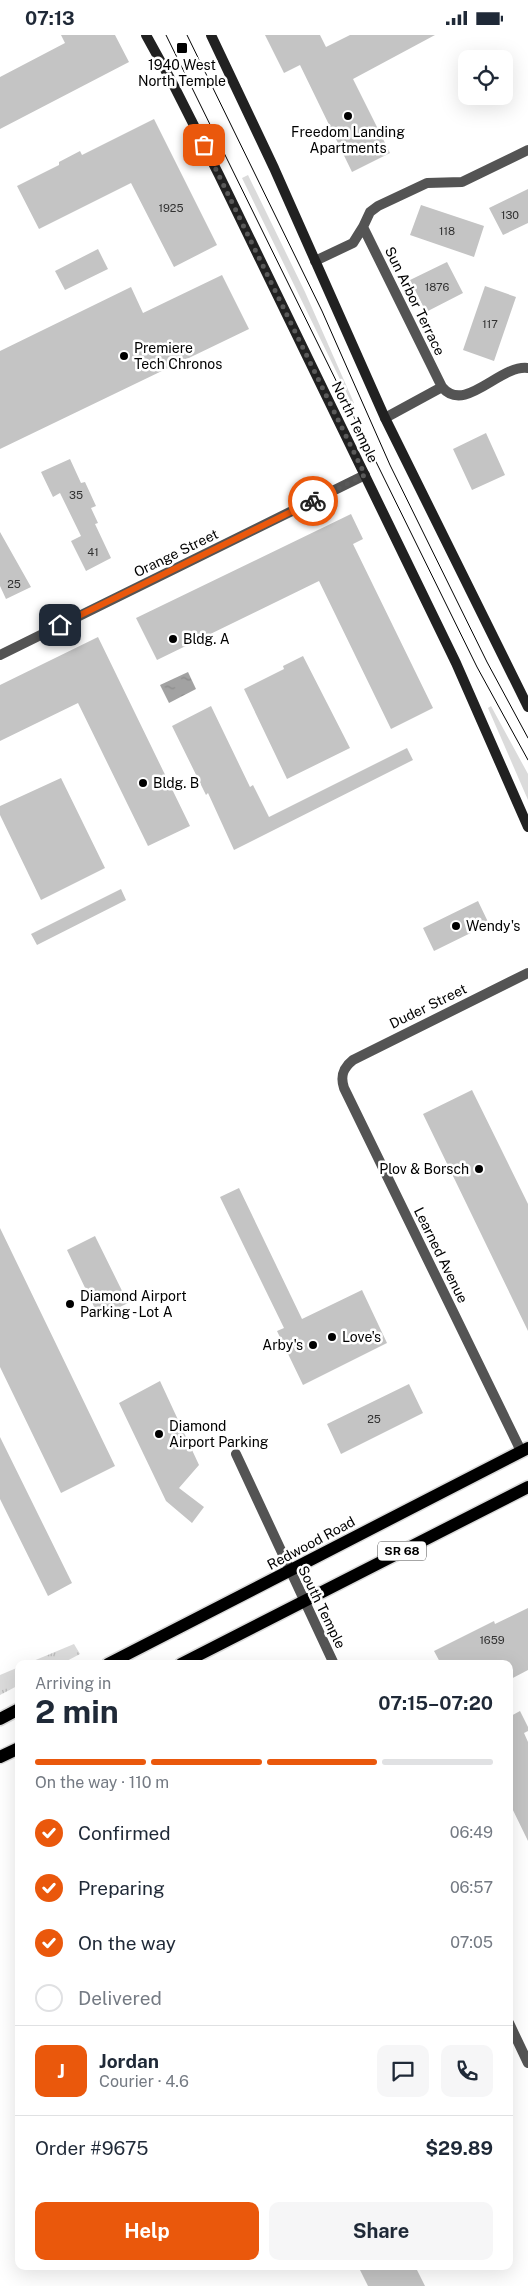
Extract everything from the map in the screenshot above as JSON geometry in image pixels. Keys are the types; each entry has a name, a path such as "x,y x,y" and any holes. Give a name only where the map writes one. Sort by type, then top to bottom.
{"main road":[{"name":"North Temple","path":"146,35 178,93 456,663 528,827"},
{"name":"North Temple","path":"211,35 270,159 385,418 528,707"},
{"name":"Redwood Road","path":"116,1660 525,1449"},
{"name":"SR 68","path":"189,1660 528,1487"},
{"path":"0,1719 15,1711"},
{"path":"0,1757 15,1750"}],"street":[{"path":"315,261 352,243 370,212 378,207 427,183 462,182 528,149"},
{"name":"Sun Arbor Terrace","path":"363,227 442,387"},
{"path":"385,418 442,387 448,394 460,397 515,370 528,368"},
{"name":"Orange Street","path":"0,655 365,475"},
{"name":"Duder Street","path":"344,1069 352,1060 528,973"},
{"name":"Learned Avenue","path":"344,1069 342,1075 344,1088 525,1449"},
{"name":"South Temple","path":"236,1454 332,1660"},
{"path":"513,2031 528,2063"}],"green space":[{"path":"248,175 305,292 354,403 352,404 242,178"},
{"path":"491,706 528,774 528,800 488,708"},
{"path":"74,1644 80,1654 69,1660 36,1660"},
{"path":"15,1669 15,1687 0,1695 0,1675"}],"water":[{"path":"188,672 196,689 169,703 160,685"}],"building":[{"path":"61,35 115,35 129,62 0,129 0,77 65,43"},
{"name":"Freedom Landing Apartments","path":"265,35 320,35 326,47 350,35 435,35 353,79 390,153 352,172 300,65 284,73"},
{"path":"154,119 217,245 174,267 131,183 39,229 17,186 59,165 59,162 80,151 82,155"},
{"path":"528,189 528,223 503,235 489,208"},
{"path":"421,205 484,226 474,257 410,235"},
{"path":"98,249 108,269 65,290 55,271"},
{"path":"447,262 463,293 426,312 410,280"},
{"name":"Premiere Tech Chronos","path":"222,275 249,329 0,449 0,351 131,287 143,313"},
{"path":"485,286 516,297 494,361 463,350"},
{"path":"486,433 505,475 472,490 453,449"},
{"path":"70,459 81,483 85,482 96,506 91,508 98,523 95,524 111,558 86,571 71,541 81,536 60,493 53,497 41,472"},
{"name":"Bldg. A","path":"351,514 363,539 353,544 433,708 391,729 319,581 157,660 136,618"},
{"path":"0,532 31,587 6,599 0,586"},
{"name":"Bldg. B","path":"98,637 190,826 148,846 78,703 0,741 0,685"},
{"path":"303,656 350,748 287,779 244,689 284,669 283,666"},
{"path":"211,706 250,787 253,785 269,817 407,748 413,760 234,850 208,793 206,795 172,726"},
{"path":"61,778 105,868 41,900 0,815 0,806"},
{"path":"121,889 126,900 37,945 31,934"},
{"name":"Wendy's","path":"478,901 489,924 434,951 423,928"},
{"path":"472,1090 528,1204 528,1331 423,1114"},
{"name":"Love's","path":"239,1188 302,1319 362,1290 387,1343 303,1385 277,1331 284,1328 220,1197"},
{"path":"0,1228 115,1466 61,1493 0,1367"},
{"path":"95,1236 128,1303 99,1317 67,1250"},
{"name":"Diamond Airport Parking","path":"160,1381 199,1465 179,1488 204,1507 192,1523 166,1501 119,1403"},
{"path":"409,1384 423,1413 341,1454 327,1424"},
{"path":"0,1437 72,1583 48,1596 0,1499"},
{"path":"528,1608 528,1670 513,1678 513,1660 439,1660 434,1651 494,1621 495,1624"},
{"path":"520,1711 528,1727 528,1731 524,1733 528,1742 528,1841 513,1810 513,1715"},
{"path":"360,2270 417,2270 425,2286 368,2286"}],"tram line":[{"path":"166,35 477,667 528,760"},
{"path":"187,35 322,311 390,465 487,662 528,738"}],"way so far":[{"path":"204,145 365,475 313,501"}],"place":[{"name":"1940 West North Temple","path":"182,48"},
{"name":"Freedom Landing Apartments","path":"348,116"},
{"name":"Premiere Tech Chronos","path":"124,356"},
{"name":"Bldg. A","path":"173,639"},
{"name":"Bldg. B","path":"143,783"},
{"name":"Wendy's","path":"456,926"},
{"name":"Plov & Borsch","path":"479,1169"},
{"name":"Diamond Airport Parking - Lot A","path":"70,1304"},
{"name":"Love's","path":"332,1337"},
{"name":"Arby's","path":"313,1345"},
{"name":"Diamond Airport Parking","path":"159,1434"}],"route":[{"path":"60,625 313,501"}]}
